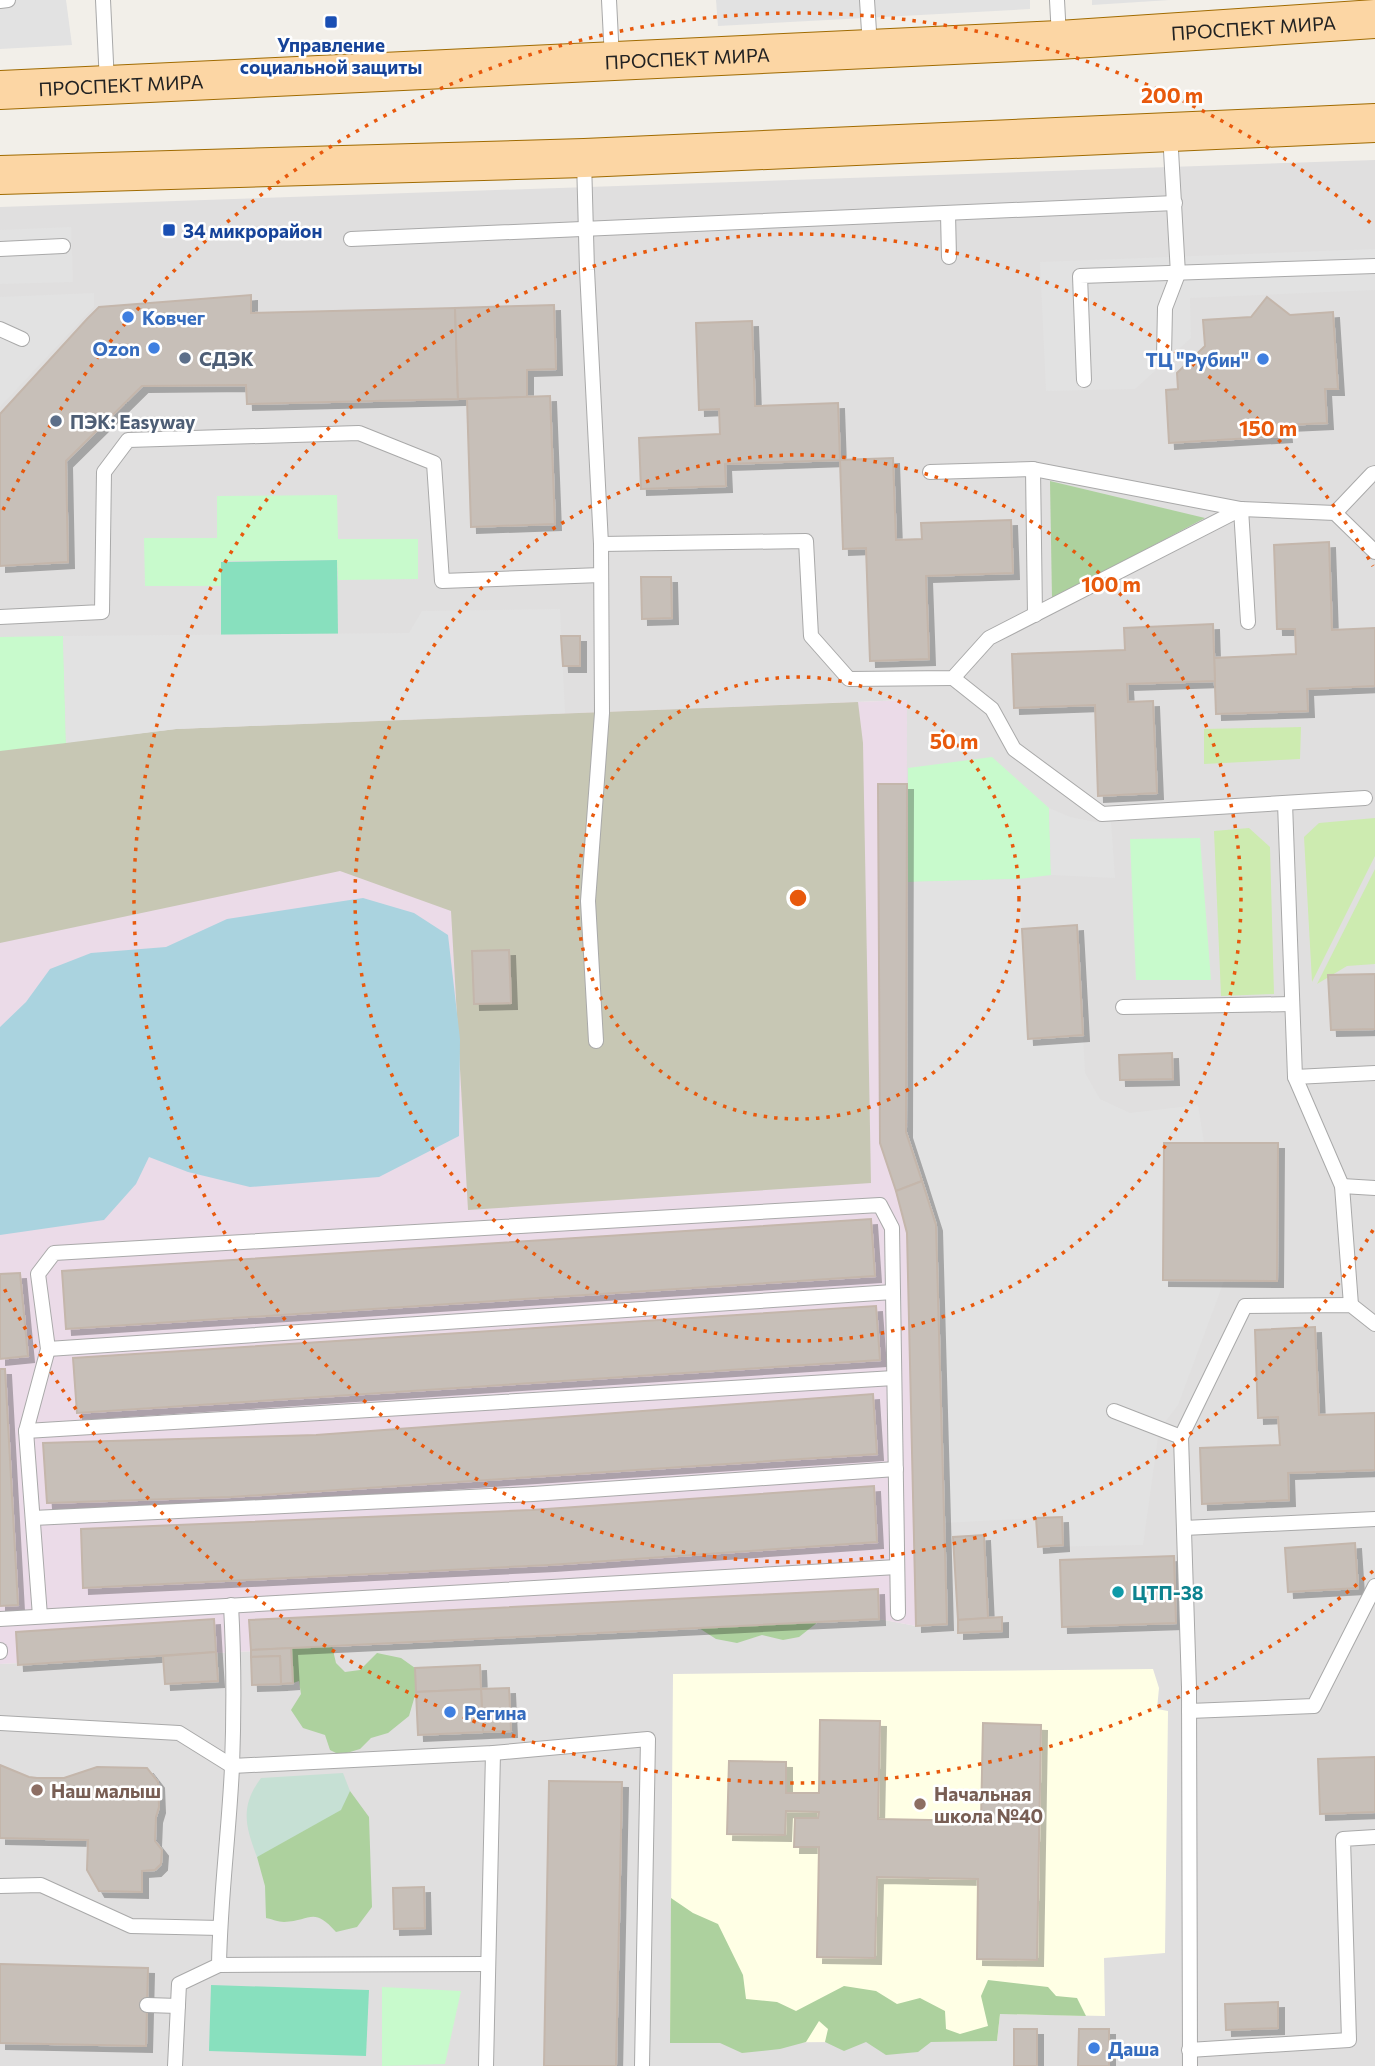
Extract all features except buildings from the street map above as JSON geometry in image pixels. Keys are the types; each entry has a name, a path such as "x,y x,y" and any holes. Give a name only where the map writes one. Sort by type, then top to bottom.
{"main road":[{"name":"ПРОСПЕКТ МИРА","path":"0,90 1059,40 1375,19"},
{"path":"0,175 583,158 1375,123"}],"lane":[{"path":"0,1 8,0"},
{"path":"103,0 107,86"},
{"path":"609,0 612,61"},
{"path":"867,0 870,48"},
{"path":"1057,0 1059,40"},
{"path":"1164,356 1165,308 1178,274 1170,132"},
{"path":"583,158 601,544 602,713 588,901 596,1041"},
{"path":"351,239 1175,203"},
{"path":"948,214 949,257"},
{"path":"0,249 63,246"},
{"path":"1084,380 1080,276 1375,266"},
{"path":"0,329 22,339"},
{"path":"0,617 102,612 104,472 128,440 359,433 434,463 442,581 601,575"},
{"path":"1033,469 1035,615"},
{"path":"930,472 1033,469 1241,509 1335,513 1375,552"},
{"path":"1335,513 1375,473"},
{"path":"953,678 989,638 1241,509"},
{"path":"1241,509 1248,622"},
{"path":"601,544 806,541 811,636 849,679 953,678 992,709 1014,748 1102,814 1365,798"},
{"path":"1285,803 1295,1077 1342,1186 1351,1305"},
{"path":"1123,1007 1292,1004"},
{"path":"1295,1077 1375,1073"},
{"path":"1342,1186 1375,1188"},
{"path":"40,1616 26,1431 48,1349 38,1274 54,1253 880,1205 892,1228 898,1613"},
{"path":"48,1349 892,1292"},
{"path":"1190,2066 1189,1711 1181,1437 1245,1306 1351,1305 1375,1324"},
{"path":"26,1431 894,1378"},
{"path":"1114,1411 1181,1437"},
{"path":"33,1518 533,1494 896,1469"},
{"path":"1184,1528 1375,1519"},
{"path":"0,1619 897,1567"},
{"path":"1189,1711 1314,1706 1375,1586"},
{"path":"219,1965 232,1766 234,1652 231,1605"},
{"path":"0,1723 179,1733 232,1766 493,1753 648,1739 642,2066"},
{"path":"486,2066 493,1753"},
{"path":"1189,2050 1349,2040 1343,1839 1375,1837"},
{"path":"0,1886 41,1885 131,1926 220,1928"},
{"path":"175,2066 179,1983 219,1965 487,1964"},
{"path":"147,2005 178,2006"}],"shaded area":[{"path":"0,0 66,0 72,45 0,49"},
{"path":"716,0 1030,0 1030,9 718,26"},
{"path":"1092,0 1170,0 1092,5"},
{"path":"1375,160 1375,2066 0,2066 0,1664 879,1619 916,1626 947,1624 936,1225 906,1132 906,700 176,729 0,750 0,207"},
{"path":"71,227 73,282 0,284 0,230"},
{"path":"1375,249 1375,290 1190,298 1191,338 1135,389 1046,391 1040,262"},
{"path":"94,293 94,307 0,407 0,297"},
{"path":"560,609 565,713 176,729 66,743 63,636 409,633 422,611"},
{"path":"907,700 906,1132 936,1225 947,1624 916,1626 879,1619 0,1664 0,750 176,729"},
{"path":"858,702 863,743 871,1183 468,1210 451,911 340,871 0,943 0,750 176,729"},
{"path":"1049,808 1070,817 1096,822 1111,821 1115,878 1051,875"},
{"path":"1019,879 1028,1039 1083,1035 1085,1073 1100,1099 1130,1113 1198,1105 1204,1143 1164,1143 1163,1280 1224,1281 1178,1405 1159,1430 1143,1545 1038,1547 1036,1518 944,1523 936,1225 906,1132 908,882"},
{"name":"Начальная школа №40","path":"1153,1669 1159,1688 1157,1709 1168,1711 1165,1953 1104,1958 1105,2016 1000,2014 997,2041 670,2043 673,1674"},
{"path":"343,1773 350,1791 341,1810 257,1857 247,1826 247,1807 261,1778"}],"green space":[{"path":"1050,481 1205,518 1052,599"},
{"path":"337,495 338,539 418,539 418,579 338,580 337,560 221,561 221,586 145,586 144,538 217,538 217,496"},
{"path":"337,560 338,635 221,636 221,562"},
{"path":"63,636 66,743 0,751 0,637"},
{"path":"1301,727 1300,759 1204,764 1204,729"},
{"path":"992,757 1049,808 1051,875 1019,879 908,882 908,768"},
{"path":"1375,818 1375,856 1312,982 1304,837 1319,823"},
{"path":"1249,828 1270,847 1274,994 1221,996 1214,831"},
{"path":"1200,838 1211,980 1136,980 1130,839"},
{"path":"1375,869 1375,964 1347,966 1317,984"},
{"path":"818,1622 799,1637 783,1640 762,1635 737,1643 716,1639 699,1628"},
{"path":"332,1646 336,1663 345,1672 360,1670 377,1653 401,1658 415,1668 416,1692 409,1716 388,1733 371,1738 360,1749 340,1755 330,1750 325,1735 303,1728 291,1710 301,1694 299,1681 293,1683 291,1648"},
{"path":"326,1779 350,1791 369,1817 372,1907 357,1927 336,1932 317,1917 284,1922 266,1918 265,1886 257,1857 271,1837"},
{"path":"671,1898 693,1913 718,1924 743,1975 746,1999 777,2002 796,2011 844,1986 876,1991 897,2004 920,1998 945,2011 946,2029 960,2034 988,2026 981,1996 988,1980 1048,1987 1056,1996 1077,1998 1086,2016 1000,2014 997,2041 931,2042 918,2052 886,2055 866,2042 844,2051 825,2042 828,2029 819,2021 806,2042 780,2049 742,2053 720,2043 670,2043"},
{"path":"211,1985 369,1990 366,2056 209,2051"},
{"path":"382,1987 461,1991 445,2064 382,2066"}],"water":[{"path":"363,898 414,913 448,935 460,1039 459,1136 379,1177 250,1187 188,1172 149,1157 136,1184 104,1220 0,1235 0,1027 26,1002 50,969 91,953 166,947 227,919"}],"place":[{"name":"Управление социальной защиты","path":"331,22"},
{"name":"34 микрорайон","path":"169,230"},
{"name":"Ковчег","path":"128,317"},
{"name":"Ozon","path":"154,348"},
{"name":"СДЭК","path":"185,358"},
{"name":"ТЦ \"Рубин\"","path":"1263,359"},
{"name":"ПЭК: Easyway","path":"56,421"},
{"name":"ЦТП-38","path":"1118,1592"},
{"name":"Регина","path":"450,1712"},
{"name":"Наш малыш","path":"37,1790"},
{"name":"Начальная школа №40","path":"920,1804"},
{"name":"Даша","path":"1094,2048"}]}
